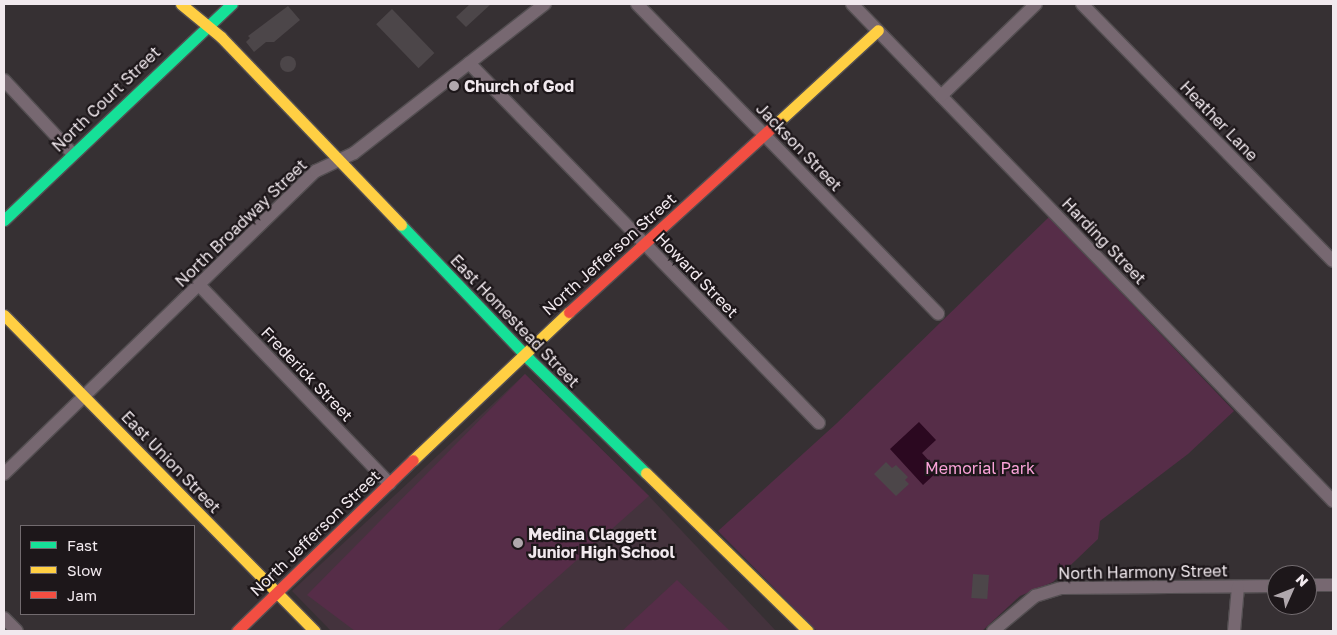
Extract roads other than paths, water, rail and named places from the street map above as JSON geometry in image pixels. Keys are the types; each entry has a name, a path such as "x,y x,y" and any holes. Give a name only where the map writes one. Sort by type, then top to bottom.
{"street":[{"name":"East Homestead Street","path":"181,4 221,37 524,353 808,631"},
{"name":"North Court Street","path":"4,220 206,26 232,4"},
{"name":"North Broadway Street","path":"4,474 200,286 316,171 354,154 546,4"},
{"name":"Jackson Street","path":"637,4 938,314"},
{"name":"Harding Street","path":"852,4 1333,501"},
{"path":"941,96 1036,4"},
{"name":"Heather Lane","path":"1082,4 1333,261"},
{"name":"North Jefferson Street","path":"237,631 524,353 878,30"},
{"name":"Howard Street","path":"469,63 819,423"},
{"path":"4,80 73,154"},
{"name":"Frederick Street","path":"200,286 390,484"},
{"name":"East Union Street","path":"4,315 314,631"},
{"path":"1317,586 1333,585"},
{"name":"North Harmony Street","path":"992,631 1023,604 1048,591 1267,586"},
{"path":"1234,631 1238,587"},
{"path":"4,618 17,631"}],"place":[{"name":"Church of God","path":"454,86"},
{"name":"Medina Claggett Junior High School","path":"518,543"}],"park label":[{"name":"Memorial Park","path":"980,468"}]}
